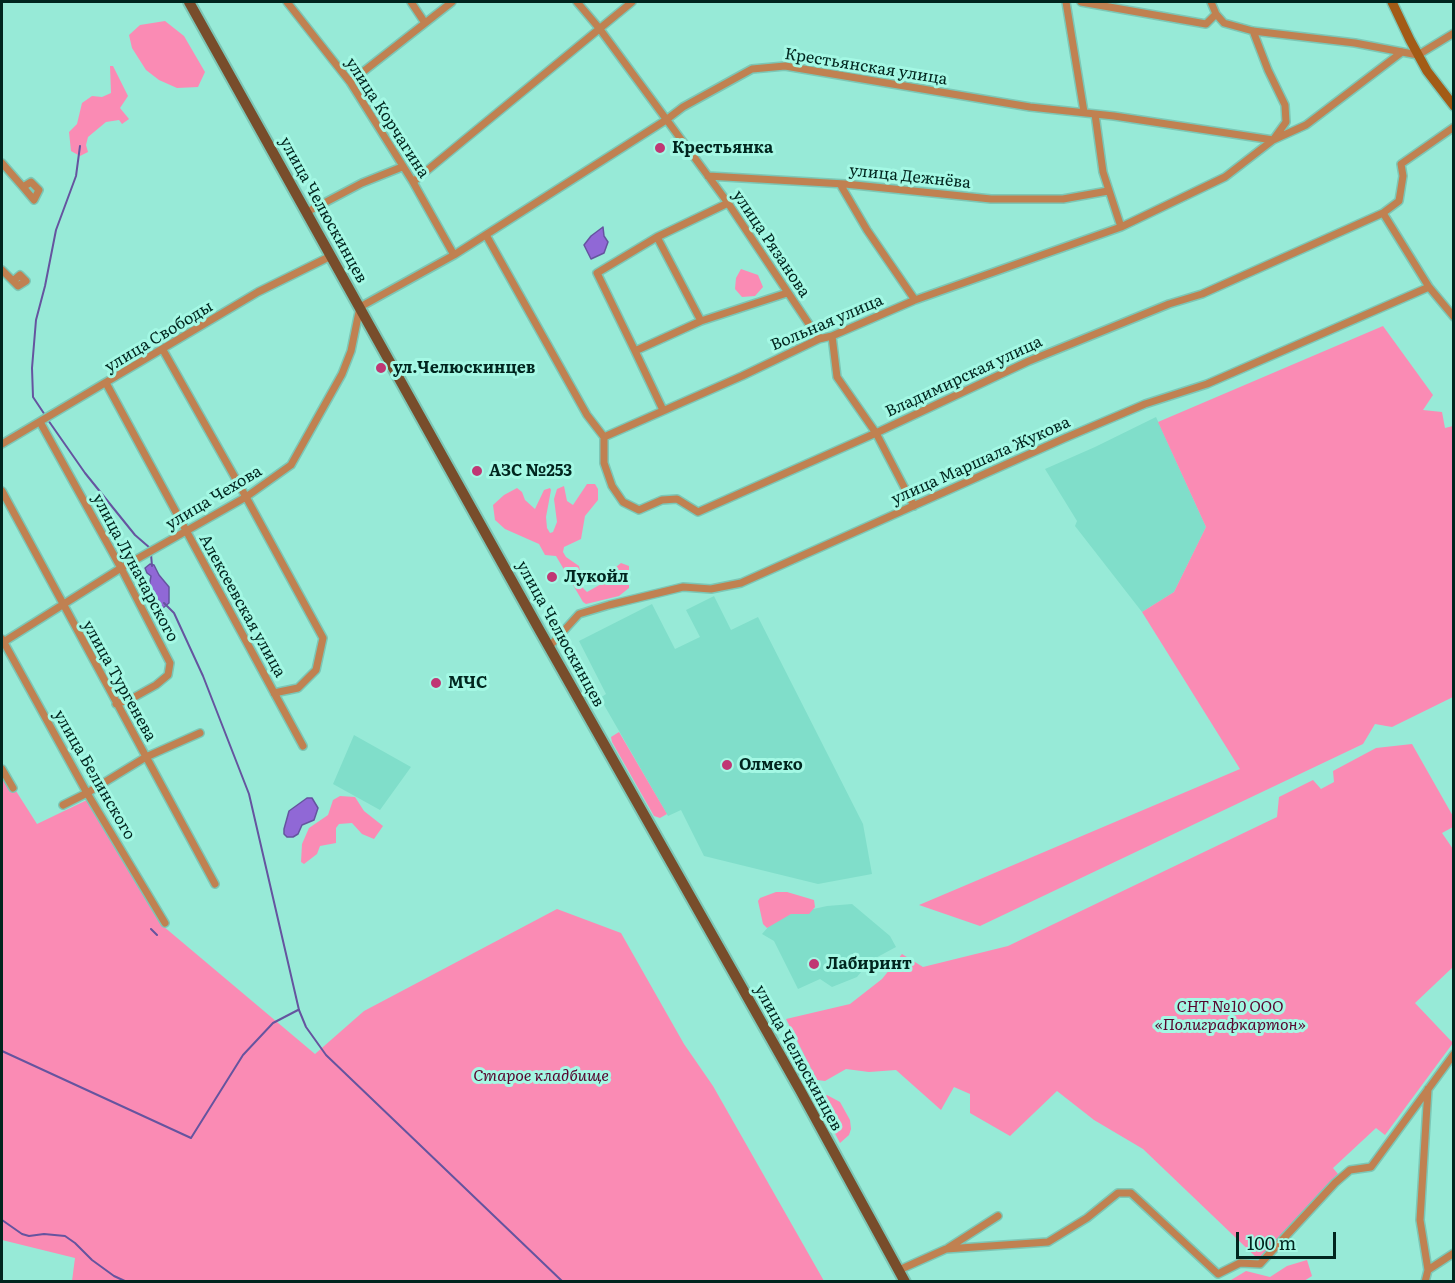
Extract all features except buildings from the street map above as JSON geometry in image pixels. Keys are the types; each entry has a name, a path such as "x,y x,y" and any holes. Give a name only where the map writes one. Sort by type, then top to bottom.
{"main road":[{"name":"улица Челюскинцев","path":"189,2 905,1281"}],"street":[{"name":"улица Корчагина","path":"288,2 350,82 413,183 454,255"},
{"path":"411,2 425,23"},
{"path":"350,82 452,2"},
{"name":"улица Рязанова","path":"577,2 599,28 728,203 819,339"},
{"path":"413,183 632,2"},
{"path":"1066,2 1084,112"},
{"path":"1081,2 1206,24 1216,14"},
{"path":"1211,2 1216,14 1224,23 1253,31 1355,43 1418,55 1454,33"},
{"path":"1392,2 1427,71 1454,106"},
{"path":"1253,31 1285,105 1286,122 1273,140"},
{"path":"1273,140 1306,125 1402,52"},
{"name":"Крестьянская улица","path":"360,307 454,255 683,107 752,69 785,66 1030,107 1084,112 1273,140"},
{"path":"1095,114 1099,150 1108,191 1121,227"},
{"name":"Владимирская улица","path":"604,437 604,463 612,486 623,502 639,510 662,500 677,499 698,512 876,433 1029,361 1169,304 1202,294 1383,213 1399,201 1403,176 1401,164 1454,127"},
{"name":"Вольная улица","path":"832,336 915,300 1121,227 1225,177 1273,140"},
{"path":"2,163 23,187"},
{"path":"308,212 362,183 402,167"},
{"name":"улица Дежнёва","path":"708,176 840,184 992,199 1063,199 1108,191"},
{"path":"840,184 867,230 915,300"},
{"path":"663,410 597,273 657,237 728,203"},
{"path":"1383,213 1429,287 1454,317"},
{"path":"486,235 587,415 604,437"},
{"path":"657,237 701,321"},
{"name":"улица Свободы","path":"2,444 258,292 331,256"},
{"path":"2,270 13,281"},
{"name":"улица Маршала Жукова","path":"549,646 579,614 683,587 711,589 741,583 1145,404 1208,384 1429,287"},
{"path":"635,351 701,321 788,293"},
{"name":"улица Чехова","path":"2,641 246,496 291,465 342,374 351,351 360,307"},
{"path":"819,339 832,336 837,377 876,433 914,506"},
{"name":"Вольная улица","path":"604,437 819,339"},
{"path":"163,350 323,638 316,670 298,688 274,693"},
{"name":"Алексеевская улица","path":"106,383 303,746"},
{"name":"улица Луначарского","path":"40,422 122,568 170,663 168,675 156,685 131,699 116,704"},
{"name":"улица Тургенева","path":"2,491 215,884"},
{"name":"улица Белинского","path":"2,641 87,793 165,923"},
{"path":"63,805 146,757 200,733"},
{"path":"2,769 13,788"},
{"path":"946,1249 1048,1242 1087,1218 1118,1193 1131,1194 1218,1274 1240,1263 1260,1264 1335,1183 1350,1170 1371,1167 1454,1054"},
{"path":"1425,1281 1428,1270 1420,1220 1428,1089"},
{"path":"899,1270 946,1249 998,1216"},
{"path":"1428,1270 1454,1253"}],"shaded area":[{"path":"603,227 604,236 608,242 604,253 591,259 584,245"},
{"path":"1156,417 1206,527 1174,592 1142,612 1075,526 1077,521 1045,469"},
{"path":"150,564 154,565 169,587 169,603 163,608 151,608 147,598 151,576 145,568"},
{"path":"714,596 731,630 758,617 863,824 872,874 818,884 704,856 681,810 668,816 600,698 606,694 579,641 652,604 675,649 700,637 686,610"},
{"path":"354,735 411,767 380,810 333,784"},
{"path":"307,798 312,798 318,808 314,820 302,825 298,834 287,837 284,829 289,811"},
{"path":"852,904 890,936 896,947 870,961 857,977 832,987 820,979 798,989 774,941 762,934 777,917 827,906"}],"green space":[{"path":"165,21 184,36 205,72 198,87 177,88 159,80 146,70 132,48 129,35 140,25"},
{"path":"110,66 113,66 128,96 120,108 129,119 122,124 119,120 106,122 88,137 86,145 88,152 80,156 71,151 69,132 77,124 82,103 92,96 102,97 111,93"},
{"path":"741,269 758,275 763,287 755,296 742,297 735,289 736,278"},
{"path":"1383,326 1433,395 1423,410 1442,412 1445,428 1453,426 1453,697 1392,727 1375,724 1363,744 980,926 919,905 1240,769 1142,612 1174,592 1206,527 1158,422"},
{"path":"587,484 595,484 598,489 598,500 585,516 581,539 564,547 563,552 579,566 583,588 587,592 603,583 610,572 621,563 629,566 629,588 619,596 586,604 556,556 545,555 539,544 505,529 495,520 493,505 504,495 517,488 535,509 544,490 550,488 546,517 550,533 553,532 557,522 554,499 557,489 564,486 567,501 573,505"},
{"path":"619,732 667,814 660,818 654,816 612,742 611,737"},
{"name":"СНТ №10 ООО «Полиграфкартон»","path":"1412,744 1454,818 1453,827 1442,833 1453,849 1453,967 1415,1003 1453,1043 1385,1135 1376,1128 1333,1168 1338,1174 1258,1259 1143,1149 1094,1120 1057,1091 1010,1136 970,1113 970,1094 954,1087 941,1110 896,1070 869,1072 846,1069 825,1081 817,1080 786,1019 850,1004 882,979 902,954 923,967 1008,946 1277,817 1279,797 1313,780 1321,789 1334,782 1333,771 1376,748"},
{"name":"Старое кладбище","path":"2,769 37,824 87,800 163,926 315,1054 364,1011 557,909 621,933 684,1044 713,1086 824,1281 72,1281 75,1258 2,1240"},
{"path":"340,796 355,797 364,811 383,826 374,839 362,834 352,823 339,824 336,828 336,843 320,846 317,854 304,864 301,862 302,844 309,828 328,815 333,800"},
{"path":"776,892 787,892 814,900 815,907 809,914 791,914 767,928 763,924 758,901"},
{"path":"827,1095 840,1102 850,1120 849,1135 840,1143 819,1103 819,1099"},
{"path":"1307,1260 1312,1276 1304,1281 1231,1282 1246,1271 1270,1277 1287,1266"}],"waterway":[{"path":"45,415 33,397 32,368 36,320 56,230 76,176 80,146"},
{"path":"48,420 85,473 135,535 150,548"},
{"path":"151,554 152,566"},
{"path":"164,603 174,613 203,676 249,794 299,1010 306,1027 326,1055 563,1282"},
{"path":"151,929 157,935"},
{"path":"2,1051 191,1138 243,1055 273,1023 298,1010"},
{"path":"2,1220 22,1234 29,1236 44,1234 65,1236 92,1260 114,1276 127,1282"}],"place":[{"name":"Крестьянка","path":"660,148"},
{"name":"ул.Челюскинцев","path":"381,368"},
{"name":"АЗС №253","path":"477,471"},
{"name":"Лукойл","path":"552,577"},
{"name":"МЧС","path":"436,683"},
{"name":"Олмеко","path":"727,765"},
{"name":"Лабиринт","path":"814,964"}]}
